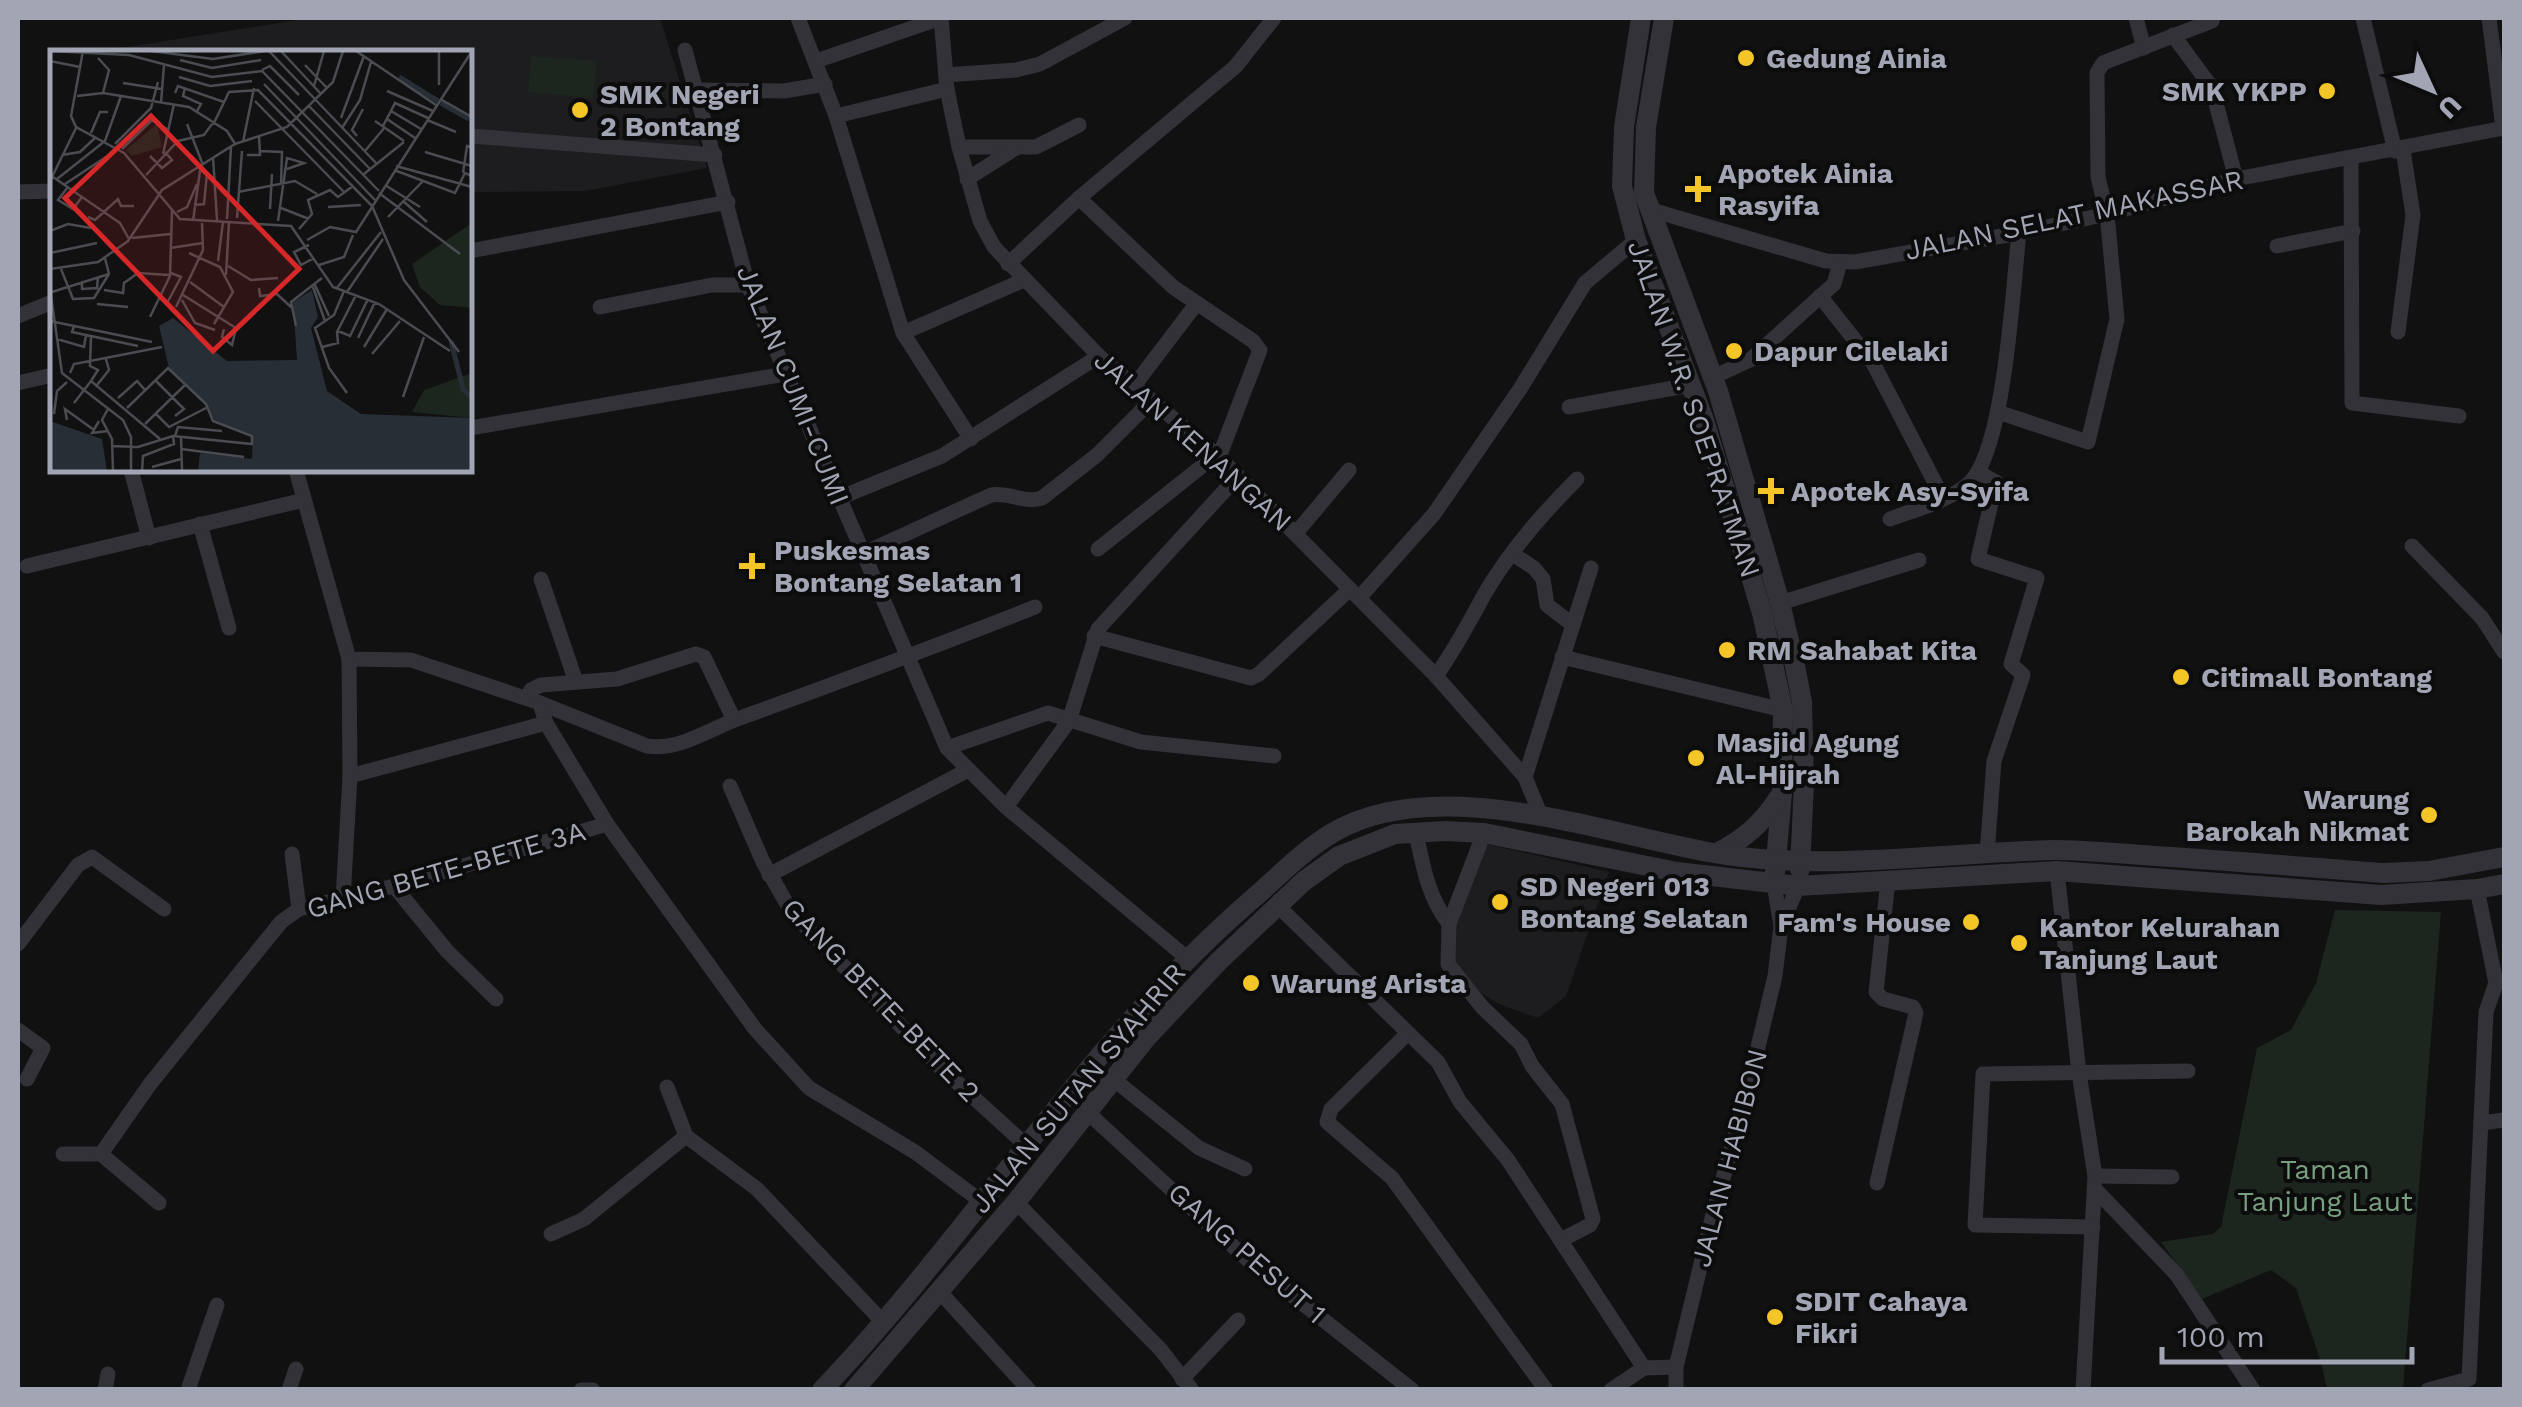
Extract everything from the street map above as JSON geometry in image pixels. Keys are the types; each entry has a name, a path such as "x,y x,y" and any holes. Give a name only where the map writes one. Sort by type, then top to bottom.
{"street":[{"path":"798,18 836,116 903,334 971,440"},
{"path":"816,60 941,18"},
{"name":"JALAN KENANGAN","path":"941,18 946,82 967,179 980,221 1008,264 1099,356 1238,476 1436,676 1525,776 1541,816"},
{"path":"836,116 946,82 1040,64 1125,18"},
{"path":"1008,264 1236,66 1274,18"},
{"name":"JALAN W.R. SOEPRATMAN","path":"1641,18 1624,126 1622,186 1636,240 1690,386 1728,462 1780,603 1802,702 1804,783 1798,886"},
{"name":"JALAN W.R. SOEPRATMAN","path":"1664,18 1646,127 1643,182 1648,209 1712,377 1783,710 1782,793 1774,884"},
{"path":"2136,18 2144,48"},
{"path":"1998,412 2088,442 2116,318 2107,214 2098,177 2097,73 2103,64 2213,18"},
{"path":"2363,18 2413,215 2398,332"},
{"path":"2488,18 2504,128"},
{"path":"2174,35 2212,88 2236,179"},
{"name":"JALAN CUMI-CUMI","path":"685,50 748,285 947,748 1006,807 1188,958"},
{"path":"695,90 784,91 825,84"},
{"path":"959,147 1036,147 1079,124"},
{"name":"JALAN SELAT MAKASSAR","path":"1648,209 1840,263 2019,233 2236,179 2504,128"},
{"path":"472,136 714,155"},
{"path":"967,179 1016,148"},
{"path":"2350,158 2352,403 2459,416"},
{"path":"1622,186 1643,182"},
{"path":"18,192 50,191"},
{"path":"1080,198 1173,287 1253,341 1260,350 1217,456 1098,549"},
{"path":"472,251 728,202"},
{"path":"2277,246 2352,231"},
{"path":"1890,519 1966,487 1978,472 1998,412 2019,233"},
{"path":"1094,636 1251,678 1260,674 1354,593 1434,514 1520,389 1585,283 1636,240"},
{"path":"1712,377 1750,360 1837,280 1840,263"},
{"path":"903,334 1024,280"},
{"path":"600,306 712,285 748,285"},
{"path":"1820,296 1873,363 1943,498"},
{"path":"18,316 50,303"},
{"path":"1133,387 1197,304"},
{"path":"839,498 942,456 1099,356"},
{"path":"472,428 785,374"},
{"path":"18,383 50,375"},
{"path":"1568,407 1690,386"},
{"path":"862,554 992,495 1034,501 1042,498 1097,455 1150,402"},
{"path":"1296,534 1349,470"},
{"path":"132,472 149,538"},
{"path":"297,472 350,659 344,898"},
{"path":"1978,472 1996,482 1978,559 2037,578 2011,664 2023,675 1994,761 1987,854"},
{"path":"1006,807 1068,721 1085,677 1094,636 1238,476"},
{"path":"1436,676 1513,554 1577,479"},
{"path":"27,566 304,500"},
{"path":"200,524 229,628"},
{"path":"2412,546 2482,618 2504,652"},
{"path":"1513,554 1534,568 1543,579 1547,604 1573,625"},
{"path":"1780,603 1919,560"},
{"path":"1525,776 1591,568"},
{"path":"541,579 576,682"},
{"path":"350,659 411,660 534,700 646,746 664,748 1035,607"},
{"path":"734,720 700,655 617,679 541,684 532,690 546,723 608,824 755,1029 809,1088 915,1152 982,1202"},
{"path":"1562,657 1783,710"},
{"path":"947,748 1042,714 1159,745 1274,756"},
{"path":"350,776 546,723"},
{"path":"769,875 968,770"},
{"name":"GANG BETE-BETE 2","path":"730,786 769,875 790,911 940,1066 1027,1146"},
{"path":"1715,854 1738,842 1765,820 1782,793"},
{"name":"JALAN SUTAN SYAHRIR","path":"822,1390 982,1202 1126,1023 1188,958 1330,834 1360,819 1398,809 1439,806 1541,816 1715,854 1776,860 1890,859 2058,850 2384,873 2430,871 2504,857"},
{"name":"GANG BETE-BETE 3A","path":"101,1154 150,1084 280,922 299,909 394,886 608,824"},
{"path":"1416,833 1428,888 1449,924"},
{"path":"1484,833 1449,924 1446,958 1455,977 1522,1044 1529,1062 1562,1104 1593,1219 1590,1225 1561,1240"},
{"name":"JALAN SUTAN SYAHRIR","path":"854,1390 1016,1202 1112,1078 1219,961 1277,905 1339,856 1395,834 1484,833 1677,872 1798,886 2057,872 2380,896 2504,884"},
{"path":"292,854 299,909"},
{"path":"18,944 78,865 92,857 164,909"},
{"path":"2057,872 2095,1183 2083,1390"},
{"path":"1877,1183 1916,1013 1913,1007 1883,999 1876,992 1888,880"},
{"name":"JALAN HABIBON","path":"1774,884 1782,926"},
{"path":"394,886 446,951 496,999"},
{"name":"JALAN HABIBON","path":"1676,1390 1676,1367 1746,1097 1775,976 1782,926 1798,886"},
{"path":"2428,1390 2470,1384 2486,1012 2496,983 2477,889"},
{"path":"1277,905 1438,1062 1460,1102 1508,1160 1644,1368"},
{"path":"1194,988 1188,958 1219,961"},
{"path":"18,1030 44,1048 26,1079"},
{"path":"1407,1034 1331,1109 1327,1122 1392,1178 1546,1390"},
{"path":"2093,1227 1975,1224 1983,1074 2188,1071"},
{"path":"1112,1078 1199,1148 1245,1169"},
{"path":"667,1087 686,1136 757,1189 882,1321"},
{"name":"GANG PESUT 1","path":"1086,1111 1249,1261 1412,1390"},
{"path":"2481,1123 2504,1120"},
{"path":"551,1234 584,1218 686,1136"},
{"path":"63,1154 101,1154 159,1203"},
{"path":"2095,1183 2172,1177"},
{"path":"2095,1183 2177,1276 2252,1390"},
{"path":"1016,1202 1162,1350 1187,1384 1238,1320"},
{"path":"940,1292 1029,1390"},
{"path":"188,1390 217,1306"},
{"path":"1611,1390 1644,1368 1676,1367"},
{"path":"289,1390 296,1369"},
{"path":"581,1390 594,1390"}],"shaded area":[{"name":"SMK Negeri 2 Bontang","path":"310,18 660,18 707,168 585,191 472,192 472,50 109,50"},
{"path":"1482,843 1609,872 1566,996 1538,1018 1499,1004 1459,979 1450,946"}],"green space":[{"path":"531,56 597,61 593,98 528,92"},
{"name":"Taman Tanjung Laut","path":"2335,910 2441,912 2403,1389 2327,1389 2296,1288 2271,1270 2202,1299 2161,1242 2213,1234 2221,1227 2257,1048 2291,1030 2316,983"}],"place":[{"name":"Gedung Ainia","path":"1746,58"},
{"name":"SMK YKPP","path":"2327,91"},
{"name":"SMK Negeri 2 Bontang","path":"580,110"},
{"name":"Apotek Ainia Rasyifa","path":"1698,189"},
{"name":"Dapur Cilelaki","path":"1734,351"},
{"name":"Apotek Asy-Syifa","path":"1771,491"},
{"name":"Puskesmas Bontang Selatan 1","path":"752,566"},
{"name":"RM Sahabat Kita","path":"1727,650"},
{"name":"Citimall Bontang","path":"2181,677"},
{"name":"Masjid Agung Al-Hijrah","path":"1696,758"},
{"name":"Warung Barokah Nikmat","path":"2429,815"},
{"name":"SD Negeri 013 Bontang Selatan","path":"1500,902"},
{"name":"Fam's House","path":"1971,922"},
{"name":"Kantor Kelurahan Tanjung Laut","path":"2019,943"},
{"name":"Warung Arista","path":"1251,983"},
{"name":"SDIT Cahaya Fikri","path":"1775,1317"}]}
